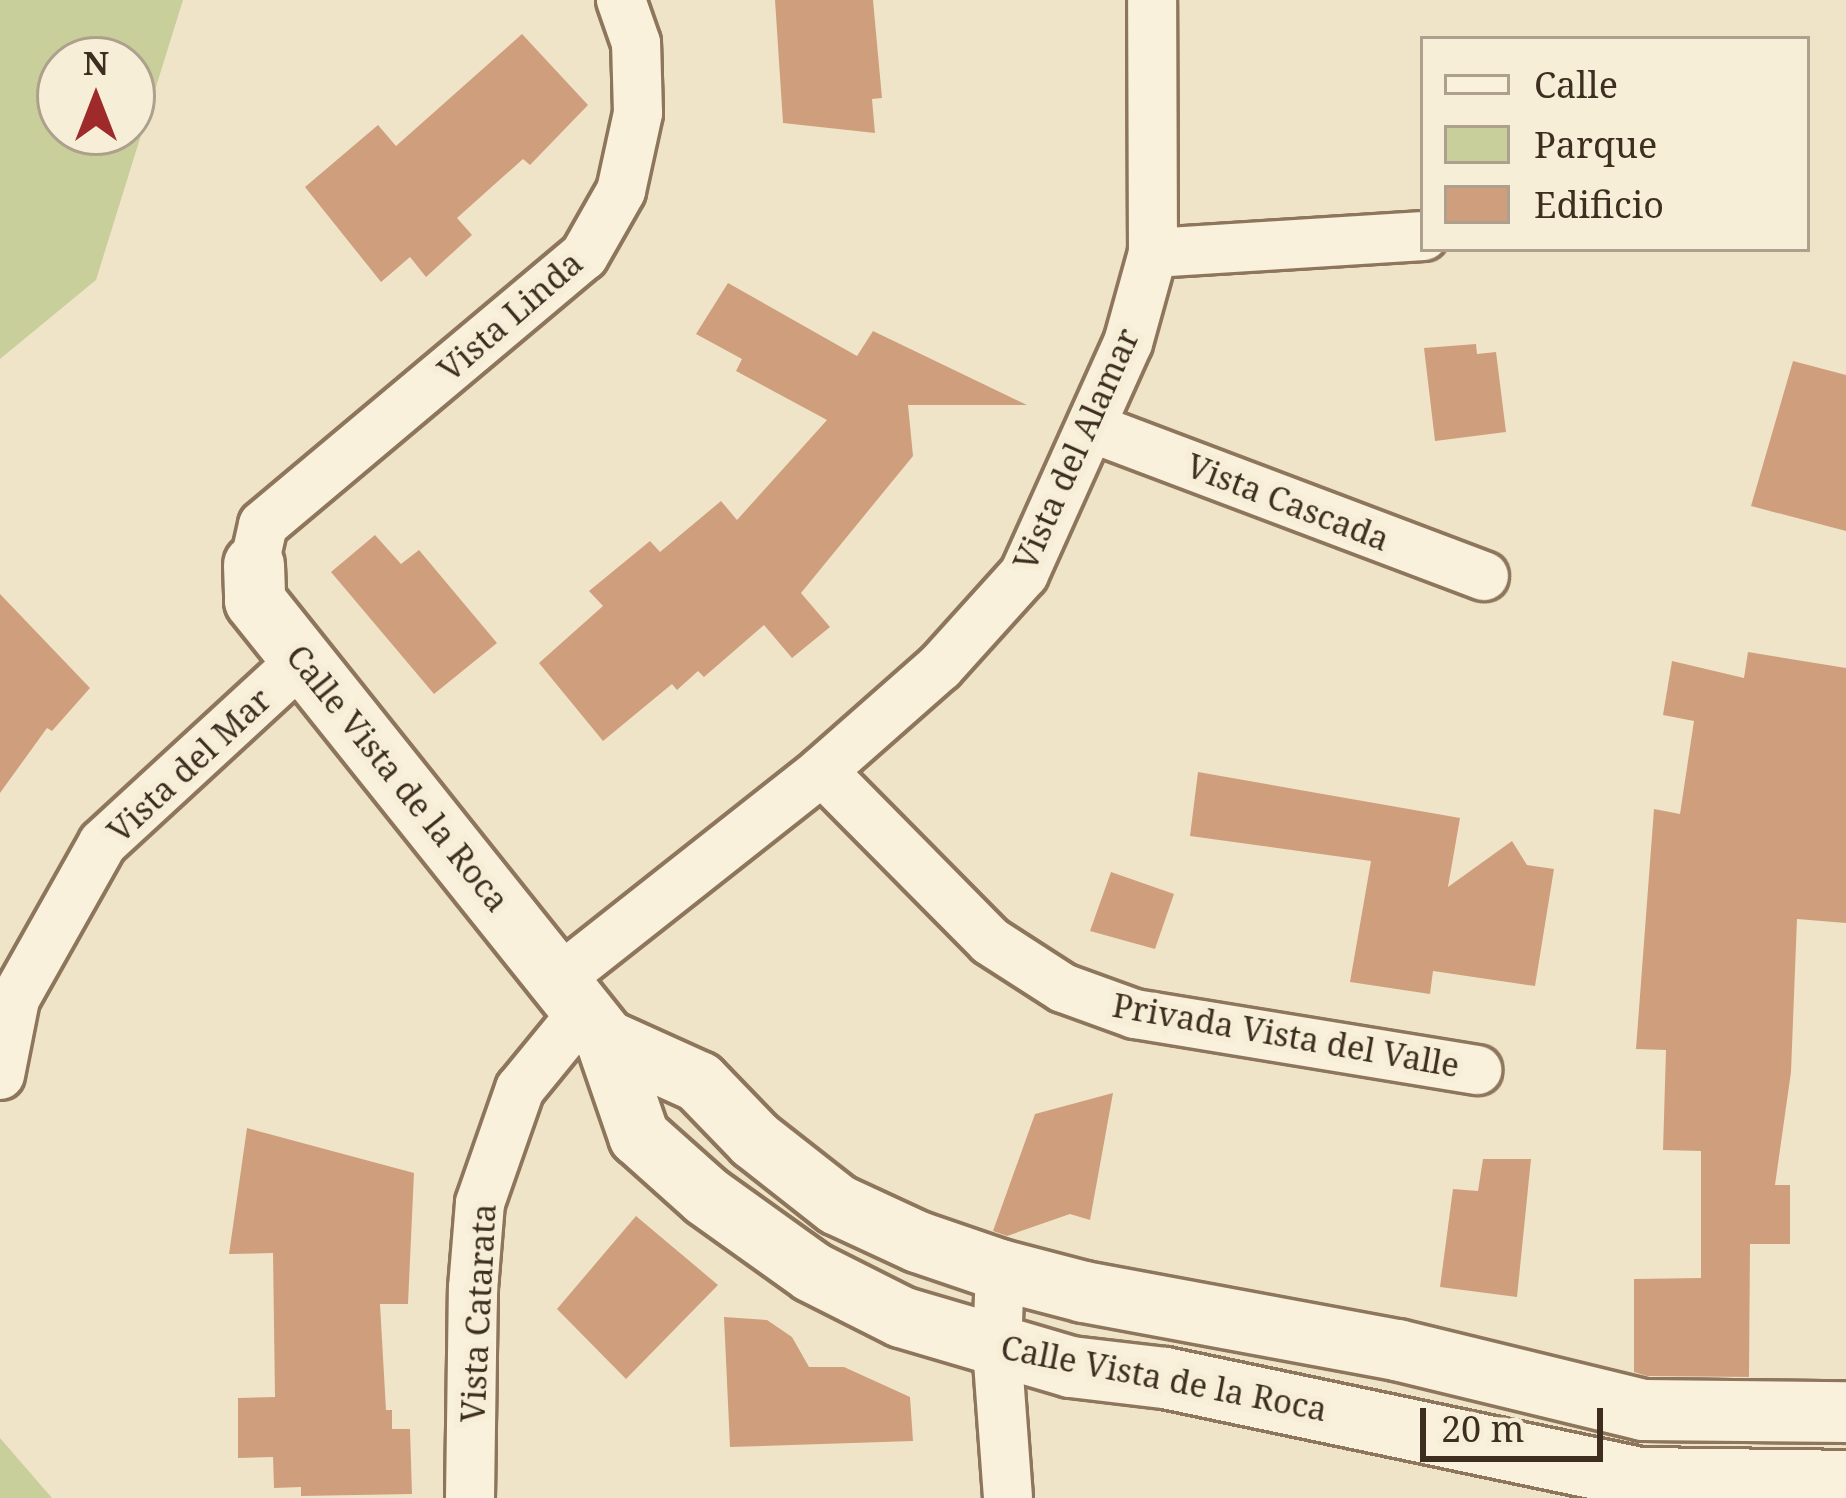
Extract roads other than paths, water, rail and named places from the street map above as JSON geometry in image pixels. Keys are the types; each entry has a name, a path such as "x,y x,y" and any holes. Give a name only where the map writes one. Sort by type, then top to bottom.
{"street":[{"name":"Vista Linda","path":"254,565 263,525 584,256 621,191 638,113 636,43 622,0"},
{"name":"Vista del Alamar","path":"583,1010 822,771 940,667 1024,574 1128,343 1153,254 1152,0"},
{"path":"1153,254 1420,236"},
{"name":"Vista Cascada","path":"1092,428 1484,576"},
{"name":"Calle Vista de la Roca","path":"254,565 256,601 583,1010 639,1136 706,1196 812,1272 901,1317 1071,1367 1165,1378 1381,1420 1641,1478 1846,1481"},
{"name":"Vista del Mar","path":"0,1075 15,999 103,843 303,659"},
{"name":"Privada Vista del Valle","path":"822,771 990,941 1063,988 1135,1014 1477,1070"},
{"name":"Calle Vista de la Roca","path":"583,1010 699,1082 754,1140 838,1205 918,1242 1000,1270 1084,1292 1397,1350 1643,1410 1846,1412"},
{"name":"Vista Catarata","path":"470,1498 472,1288 480,1203 520,1090 583,1010"},
{"path":"1000,1270 997,1348 1008,1498"},
{"path":"1381,1420 1397,1350"}]}
